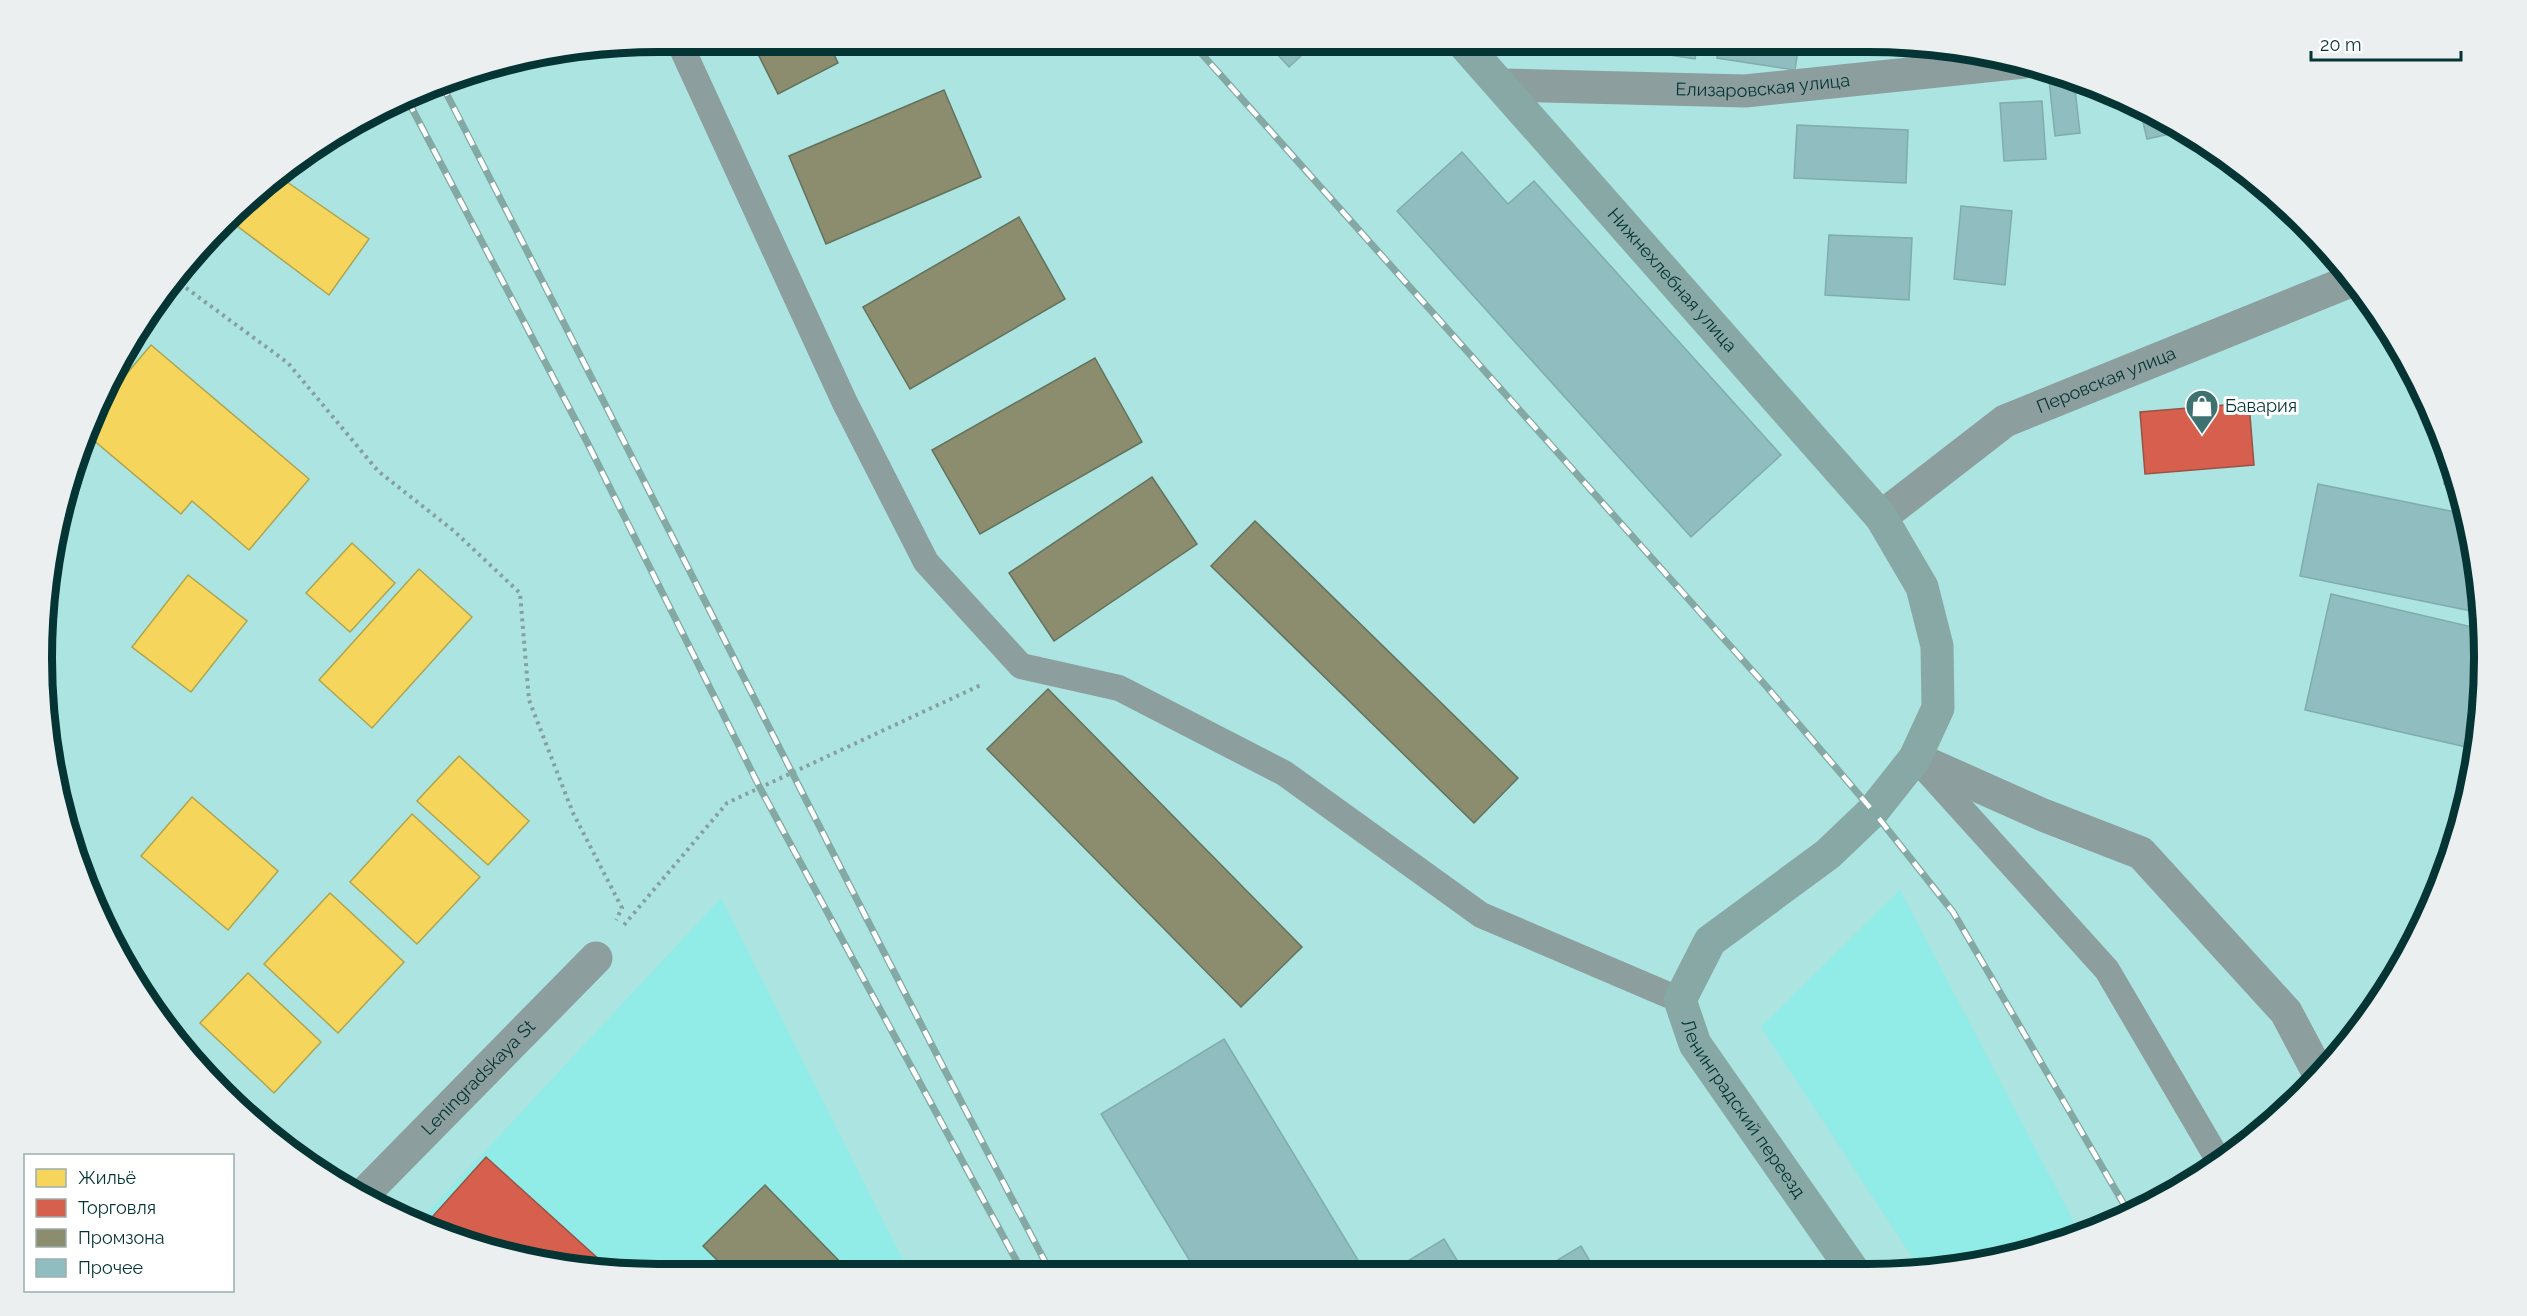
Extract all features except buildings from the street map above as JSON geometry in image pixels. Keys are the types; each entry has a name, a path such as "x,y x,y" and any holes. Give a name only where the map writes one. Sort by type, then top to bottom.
{"street":[{"name":"Нижнехлебная улица","path":"1471,52 1881,517 1922,588 1937,646 1938,708 1915,758 1873,811 1828,854 1710,941"},
{"name":"Елизаровская улица","path":"1501,85 1745,91 1993,65"},
{"name":"Перовская улица","path":"1881,517 2005,421 2344,283"},
{"path":"1915,758 2043,815 2141,853 2286,1012 2315,1067"},
{"name":"Ленинградский переезд","path":"1710,941 1680,1000 1695,1044 1849,1264"},
{"name":"Leningradskaya St","path":"369,1189 596,958"}],"lane":[{"path":"685,52 845,403 926,562 1021,666 1119,688 1284,773 1481,915 1680,1000"},
{"path":"1915,758 2107,970 2215,1154"}],"path":[{"path":"182,285 288,363 378,471 454,531 520,593 529,700 573,813 622,908 596,958"},
{"path":"596,958 727,803 1021,666"}],"shaded area":[{"path":"1900,890 2076,1226 2026,1243 1987,1252 1915,1261 1761,1027"},
{"path":"721,898 905,1264 618,1262 540,1252 501,1243 424,1216"}],"railway":[{"path":"1200,52 1766,686 1873,811 1953,912 2125,1206"},
{"path":"445,92 896,975 1046,1264"},
{"path":"411,106 587,442 760,788 1018,1264"}],"place":[{"name":"Бавария","path":"2202,435"}]}
